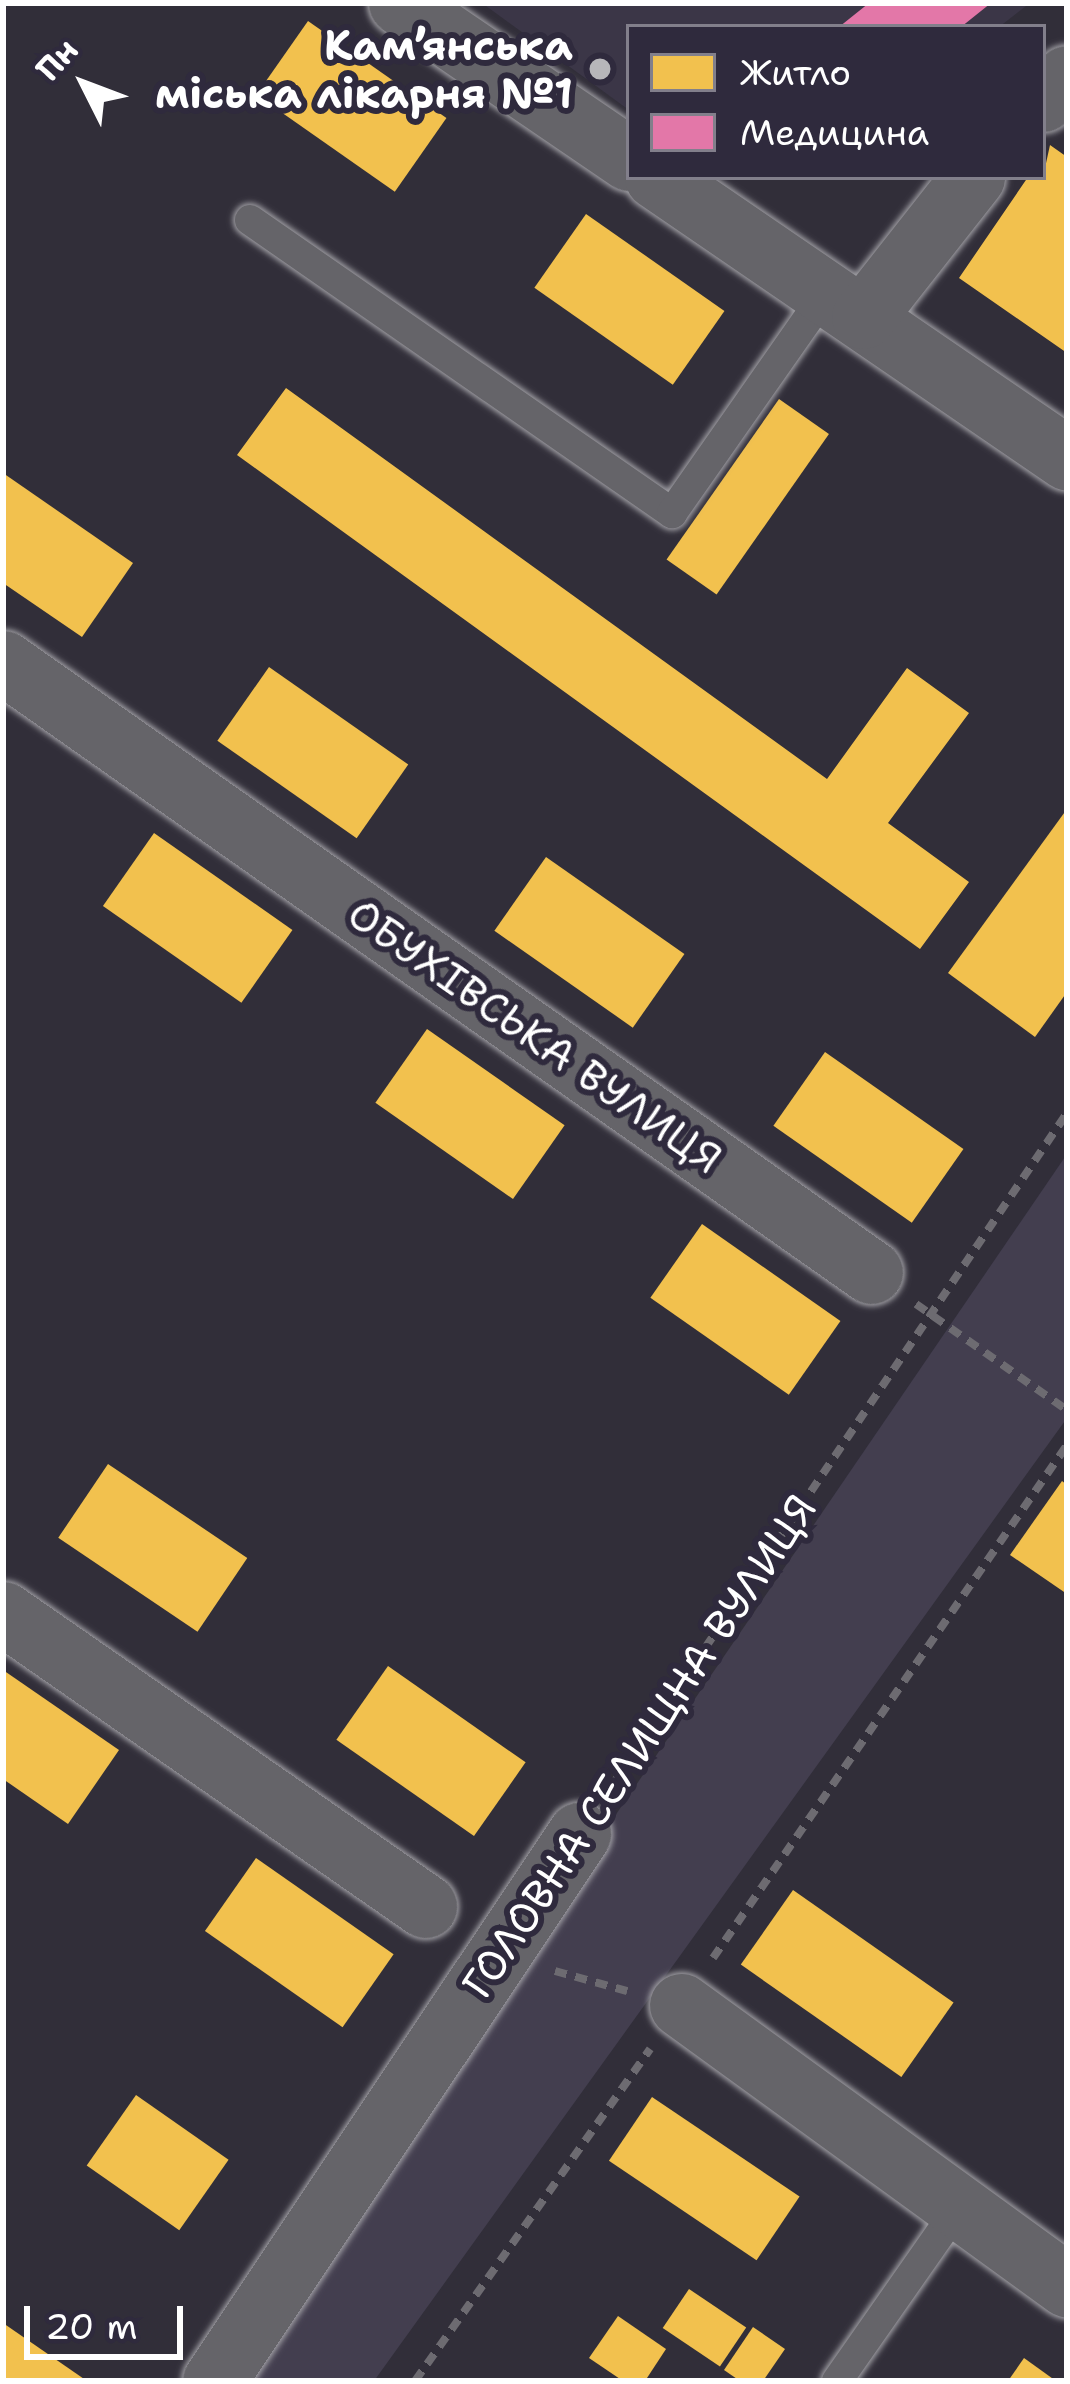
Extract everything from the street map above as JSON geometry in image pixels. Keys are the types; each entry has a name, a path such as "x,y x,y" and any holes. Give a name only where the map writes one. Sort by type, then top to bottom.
{"street":[{"path":"400,3 626,157"},
{"path":"660,180 1067,458"},
{"path":"844,305 970,180"},
{"name":"ОБУХІВСЬКА ВУЛИЦЯ","path":"3,662 872,1273"},
{"path":"3,1613 425,1906"},
{"name":"ГОЛОВНА СЕЛИЩНА ВУЛИЦЯ","path":"214,2381 579,1834"},
{"path":"681,2005 1067,2285"}],"lane":[{"path":"250,220 672,513 844,305"},
{"path":"837,2381 959,2207"}],"path":[{"name":"ГОЛОВНА СЕЛИЩНА ВУЛИЦЯ","path":"579,1834 1067,1113"},
{"path":"872,1273 1067,1410"},
{"path":"415,2381 1067,1445"}],"shaded area":[{"name":"Кам’янська міська лікарня №1","path":"482,3 1030,3 1003,24 626,24 626,108"},
{"path":"1067,1154 1067,1418 374,2381 229,2381"}],"building: Житло":[{"path":"308,21 446,118 395,192 256,95"},
{"path":"1050,145 1067,157 1067,353 959,278 1026,180 1046,180"},
{"path":"586,214 724,311 673,385 534,288"},
{"path":"286,388 827,779 907,668 969,713 888,823 969,882 920,949 237,455"},
{"path":"779,399 829,434 717,595 667,560"},
{"path":"3,473 133,563 82,637 3,583"},
{"path":"269,667 408,765 357,838 217,741"},
{"path":"1067,809 1067,992 1035,1037 948,973"},
{"path":"154,833 292,930 241,1003 103,906"},
{"path":"546,857 684,954 633,1028 494,931"},
{"path":"427,1029 565,1125 513,1199 375,1103"},
{"path":"825,1052 963,1149 912,1223 773,1126"},
{"path":"702,1224 840,1321 789,1395 650,1298"},
{"path":"108,1464 247,1558 198,1632 58,1538"},
{"path":"1062,1481 1067,1485 1067,1594 1010,1555"},
{"path":"388,1666 526,1762 474,1836 336,1740"},
{"path":"3,1670 119,1750 68,1824 3,1779"},
{"path":"256,1858 394,1954 343,2027 205,1931"},
{"path":"793,1890 954,2002 901,2077 741,1965"},
{"path":"136,2095 229,2160 179,2230 87,2165"},
{"path":"652,2097 800,2197 757,2260 609,2161"},
{"path":"689,2289 746,2328 720,2367 663,2328"},
{"path":"618,2316 666,2349 645,2381 623,2381 589,2358"},
{"path":"3,2323 87,2381 3,2381"},
{"path":"753,2327 785,2349 763,2381 740,2381 724,2370"},
{"path":"1024,2358 1056,2381 1008,2381"}],"building: Медицина":[{"path":"869,3 991,3 965,24 843,24"}],"place":[{"name":"Кам’янська міська лікарня №1","path":"600,69"}]}
